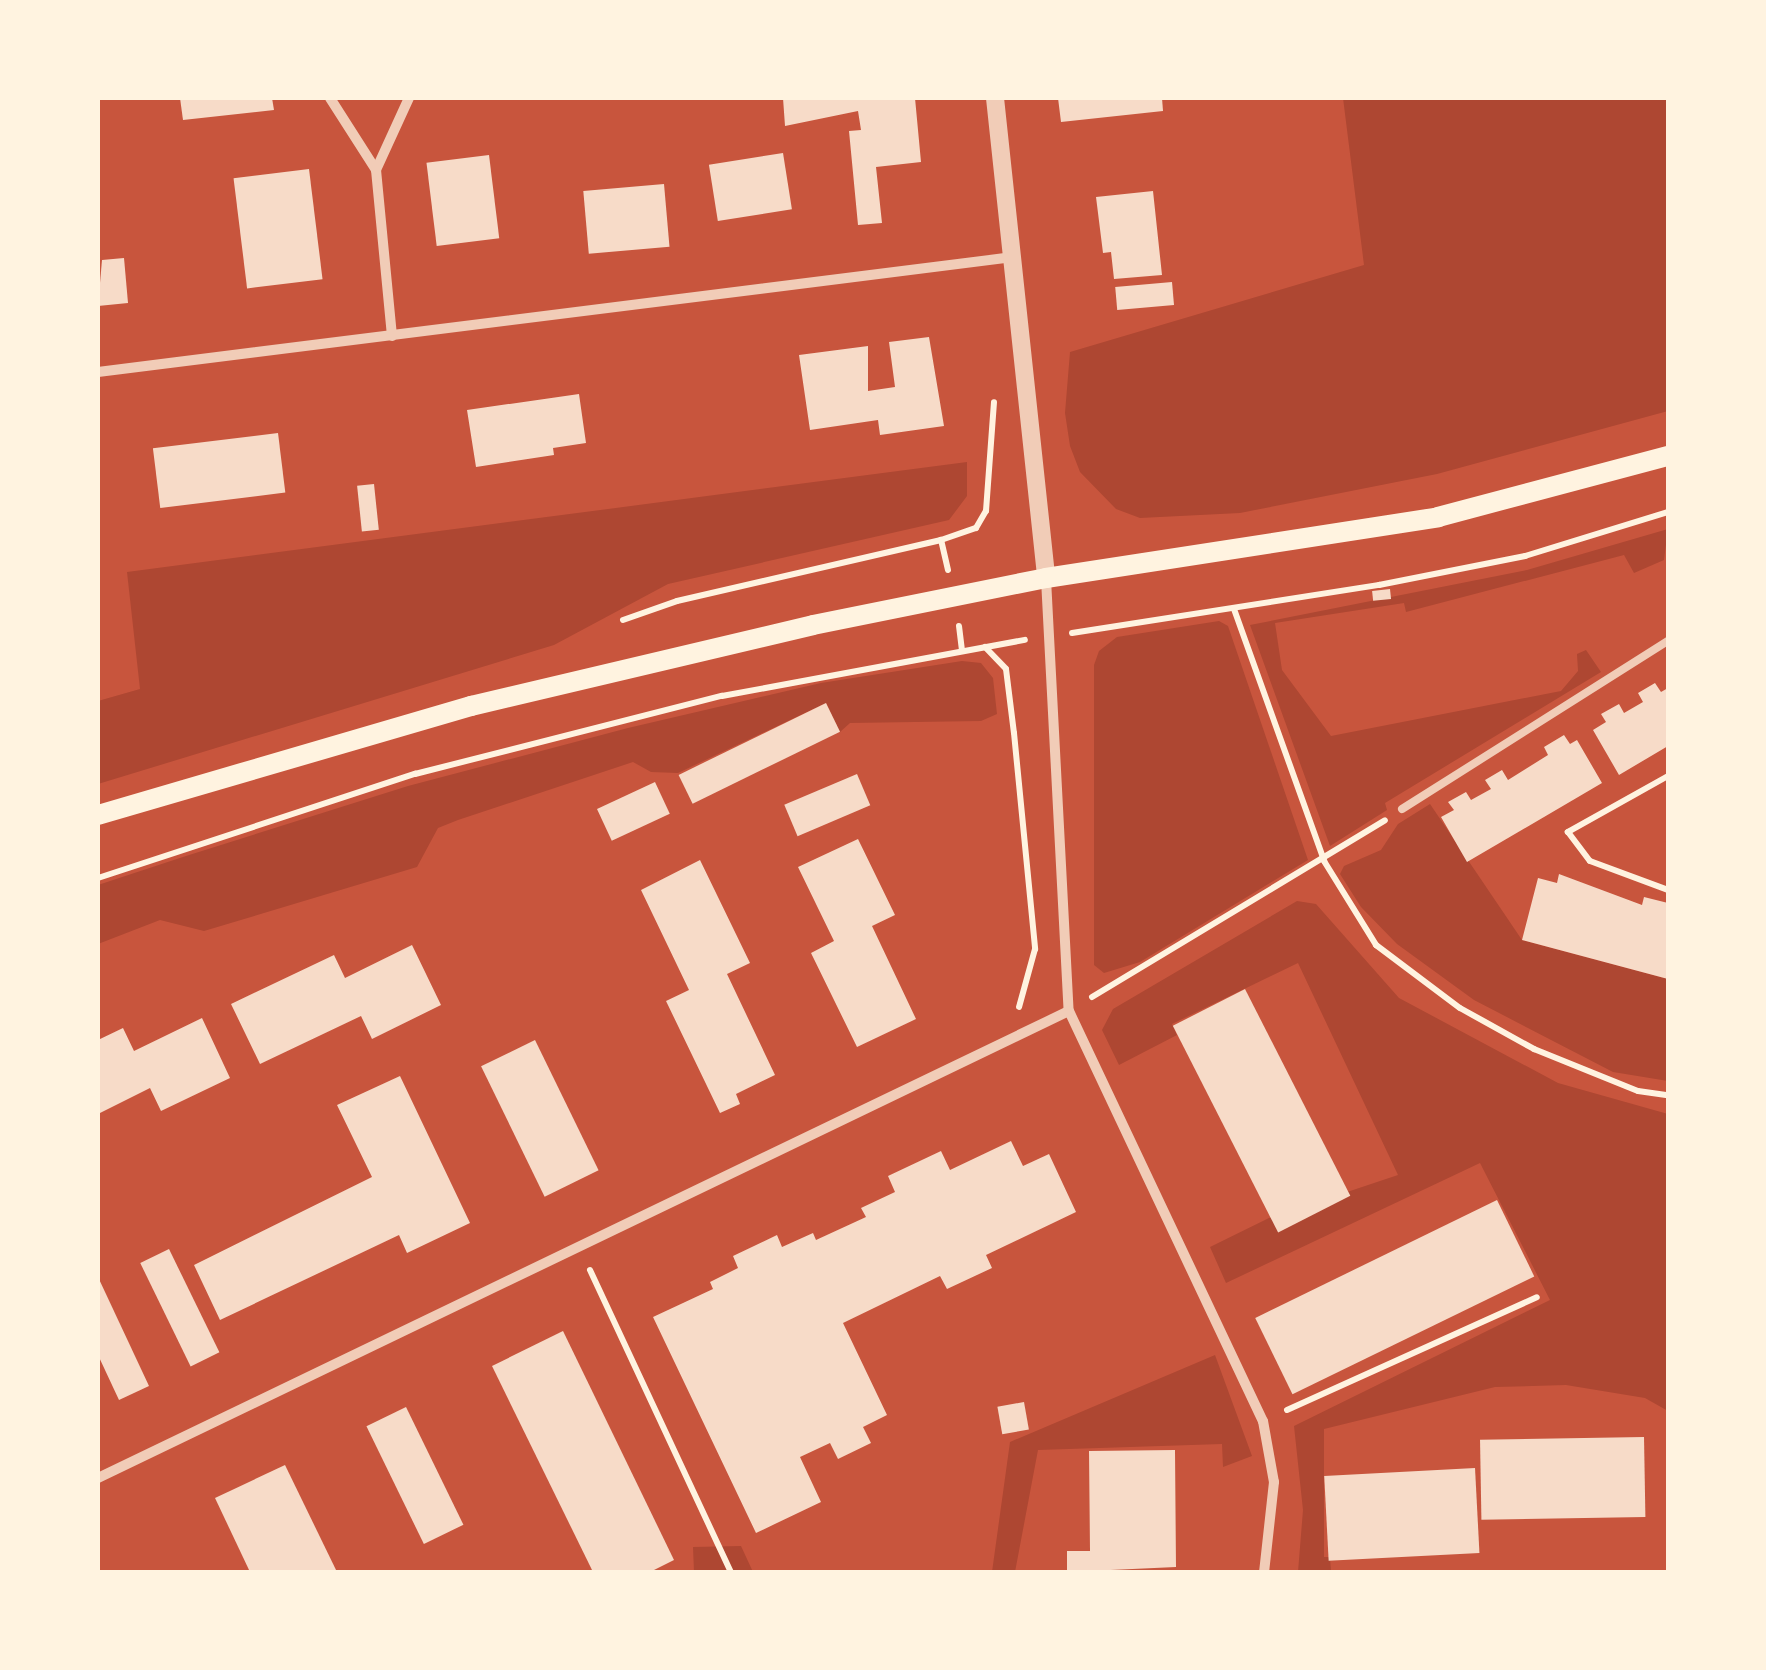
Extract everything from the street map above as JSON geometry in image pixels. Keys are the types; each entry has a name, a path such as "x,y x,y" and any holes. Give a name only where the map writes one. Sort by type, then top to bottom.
{"main road":[{"path":"98,816 489,701 1046,578 1387,528 1536,496 1668,456"}],"street":[{"path":"330,98 376,170 392,336"},
{"path":"376,170 408,98"},
{"path":"995,98 1046,578 1068,1011 1263,1421 1274,1482 1264,1572"},
{"path":"98,372 1012,258"},
{"path":"98,1478 1068,1011"}],"lane":[{"path":"1402,808 1668,641"}],"path":[{"path":"98,878 415,774 722,696 1525,556 1668,512"},
{"path":"623,620 677,600 941,540"},
{"path":"1234,609 1324,862 1376,946 1460,1008 1610,1082 1668,1095"},
{"path":"1668,776 1568,832 1590,861 1668,890"},
{"path":"1068,1011 1324,862 1402,808"},
{"path":"579,1247 731,1572"},
{"path":"1263,1421 1537,1297"}],"shaded area":[{"path":"1343,98 1668,98 1668,411 1437,474 1240,513 1140,518 1116,509 1080,472 1070,446 1065,413 1070,352 1364,265"},
{"path":"967,462 967,496 949,520 668,584 554,645 98,784 98,701 140,689 127,572"},
{"path":"1668,529 1664,560 1634,573 1624,555 1406,612 1404,603 1275,623 1282,670 1331,736 1561,691 1578,671 1577,654 1586,650 1601,672 1385,803 1387,810 1330,846 1250,625 1527,570"},
{"path":"1219,621 1228,626 1308,860 1140,962 1104,973 1094,965 1094,665 1099,651 1117,637"},
{"path":"962,661 981,663 993,678 997,714 981,721 850,723 840,732 826,703 678,773 651,772 633,762 438,828 417,867 204,931 160,920 98,944 98,885 186,856 408,786 628,728 821,683"},
{"path":"1430,804 1522,940 1668,979 1668,1081 1613,1072 1474,1000 1397,944 1361,907 1340,874 1344,866 1381,850 1398,824"},
{"path":"1297,901 1316,904 1399,998 1558,1083 1668,1114 1668,1411 1645,1398 1566,1385 1495,1387 1324,1429 1324,1557 1330,1557 1331,1572 1298,1572 1303,1510 1294,1426 1550,1300 1480,1163 1226,1283 1210,1247 1269,1218 1398,1175 1298,963 1172,1024 1177,1035 1119,1065 1102,1030 1113,1009"},
{"path":"1215,1355 1252,1456 1223,1467 1222,1444 1038,1450 1015,1572 992,1572 1010,1442"},
{"path":"741,1546 753,1572 694,1572 693,1547"}],"building":[{"path":"180,98 272,98 274,110 183,120"},
{"path":"783,98 915,98 921,162 876,167 882,223 858,225 849,131 861,130 858,111 785,126"},
{"path":"1058,98 1162,98 1163,111 1061,122"},
{"path":"783,153 792,209 718,221 709,165"},
{"path":"489,155 499,238 437,246 426,163"},
{"path":"309,169 323,279 247,288 234,178"},
{"path":"664,184 669,247 589,254 583,191"},
{"path":"1153,191 1162,275 1114,279 1111,252 1103,253 1096,197"},
{"path":"124,258 128,303 98,306 102,260"},
{"path":"1172,282 1174,305 1117,310 1115,287"},
{"path":"929,337 944,426 880,435 878,420 810,430 799,355 868,346 868,391 895,387 889,342"},
{"path":"579,394 586,443 553,448 554,455 476,467 467,410"},
{"path":"278,433 285,493 160,508 153,448"},
{"path":"374,484 379,530 362,532 357,486"},
{"path":"1390,589 1391,599 1373,601 1372,591"},
{"path":"1655,683 1661,692 1668,688 1668,746 1619,775 1593,730 1606,722 1601,714 1619,704 1624,713 1643,702 1638,693"},
{"path":"826,703 840,732 693,804 679,775"},
{"path":"1564,735 1570,744 1577,740 1602,783 1467,862 1441,817 1454,810 1448,802 1466,792 1471,800 1491,789 1485,780 1502,770 1508,780 1548,755 1544,747"},
{"path":"857,774 870,805 798,836 784,805"},
{"path":"655,782 670,814 612,841 597,809"},
{"path":"858,839 895,915 872,926 916,1019 857,1047 811,953 834,941 798,867"},
{"path":"700,860 750,963 727,974 775,1075 736,1094 740,1104 720,1113 666,1001 689,990 641,890"},
{"path":"1559,874 1642,905 1644,897 1668,903 1668,979 1522,940 1538,878 1557,883"},
{"path":"412,945 441,1005 372,1039 361,1016 260,1064 231,1004 334,955 345,978"},
{"path":"1245,989 1350,1196 1278,1232 1173,1026"},
{"path":"202,1018 230,1078 161,1111 150,1088 98,1114 98,1040 123,1028 134,1051"},
{"path":"535,1040 599,1170 545,1197 481,1066"},
{"path":"400,1076 470,1223 407,1253 399,1235 220,1320 194,1265 372,1177 337,1105"},
{"path":"1011,1141 1023,1166 1049,1154 1076,1212 986,1255 992,1268 947,1289 940,1276 843,1323 887,1415 863,1427 871,1443 838,1459 830,1443 800,1457 821,1502 756,1533 653,1317 713,1289 710,1282 738,1268 733,1256 777,1235 782,1247 813,1233 816,1240 866,1217 861,1208 895,1192 888,1176 941,1151 950,1170"},
{"path":"1497,1200 1534,1276 1292,1394 1255,1318"},
{"path":"169,1249 219,1352 191,1366 140,1263"},
{"path":"98,1277 149,1386 119,1400 98,1355"},
{"path":"563,1331 674,1560 650,1572 593,1572 492,1366"},
{"path":"1024,1402 1029,1430 1002,1434 997,1407"},
{"path":"406,1407 463,1525 424,1544 366,1426"},
{"path":"1644,1437 1645,1517 1481,1520 1480,1440"},
{"path":"1175,1450 1176,1567 1067,1572 1067,1551 1090,1551 1089,1451"},
{"path":"285,1465 337,1572 250,1572 215,1498"},
{"path":"1475,1468 1479,1553 1329,1561 1324,1476"}]}
